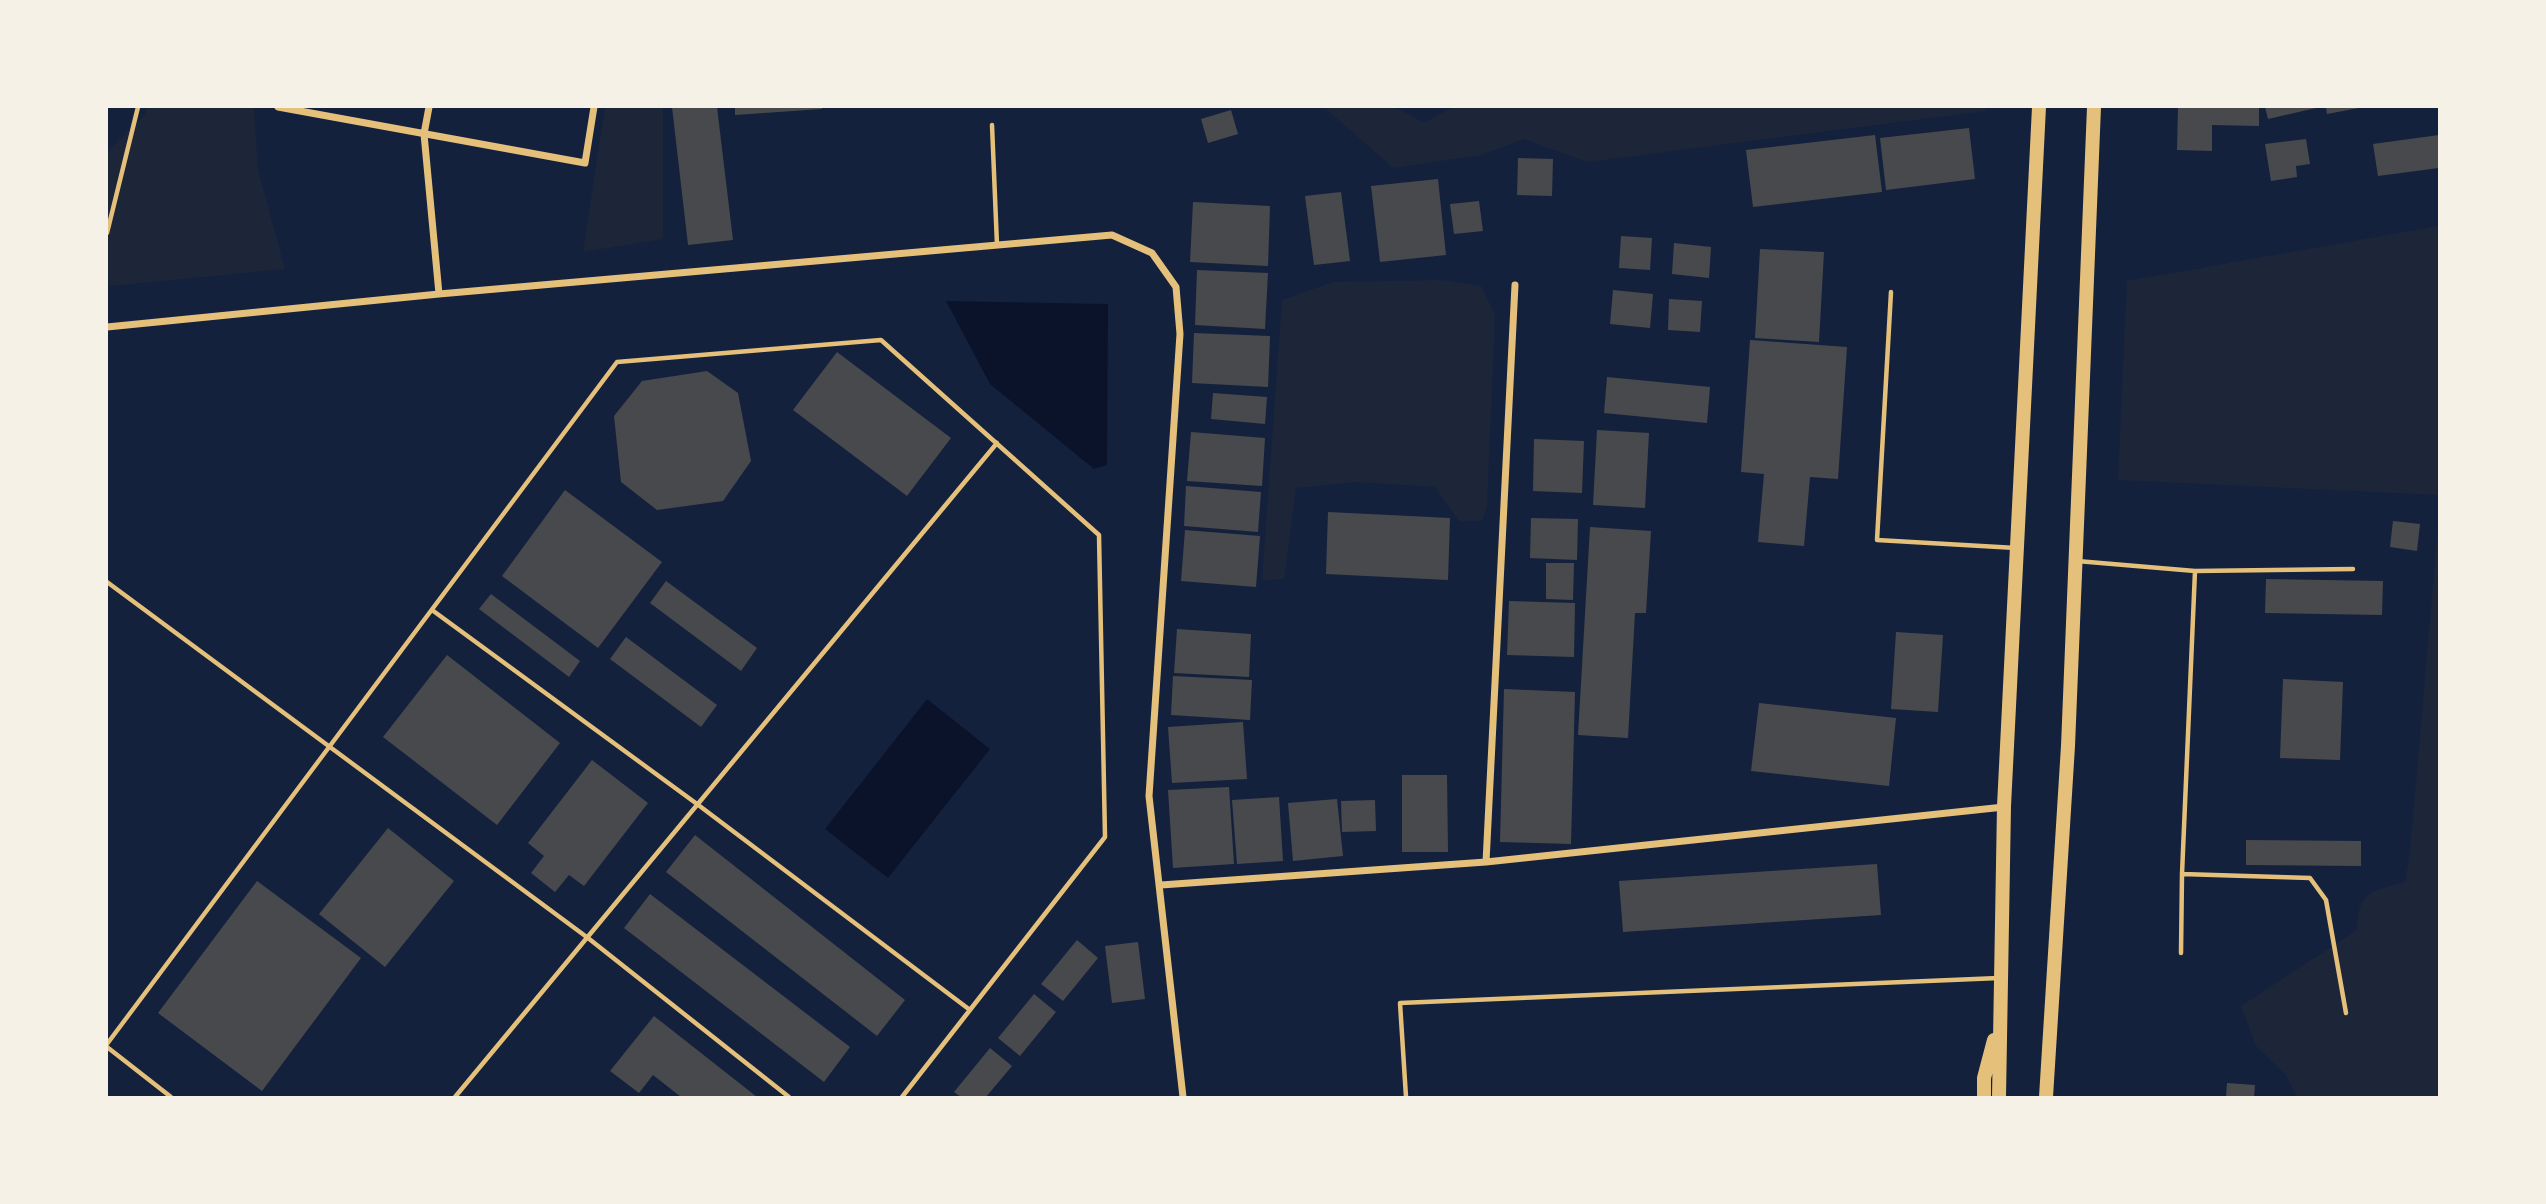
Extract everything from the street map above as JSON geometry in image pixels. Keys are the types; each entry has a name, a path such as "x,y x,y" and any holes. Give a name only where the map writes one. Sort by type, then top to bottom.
{"main road":[{"path":"1999,1097 2004,806 2039,107"},
{"path":"2046,1097 2068,746 2094,107"},
{"path":"1984,1097 1984,1079 1999,1021"}],"street":[{"path":"278,107 585,163 594,107"},
{"path":"429,107 424,134 439,294"},
{"path":"107,327 439,294 1112,235 1152,253 1176,287 1180,334 1149,796 1183,1097"},
{"path":"1486,862 1515,285"},
{"path":"1161,884 1486,862 2004,806"}],"lane":[{"path":"107,233 138,107"},
{"path":"992,125 998,244"},
{"path":"1891,292 1877,540 2018,548"},
{"path":"171,1097 107,1046 617,362 881,340 1099,536 1104,837 902,1097"},
{"path":"455,1097 997,443"},
{"path":"2076,561 2195,571 2353,569"},
{"path":"2181,953 2195,571"},
{"path":"107,582 587,938 789,1097"},
{"path":"432,610 697,804 970,1010"},
{"path":"2182,874 2310,878 2326,900 2346,1013"},
{"path":"1405,1097 1400,1003 2000,978"}],"shaded area":[{"path":"147,107 254,107 258,170 285,269 110,286 107,277 107,152 146,114"},
{"path":"605,107 663,107 663,239 583,252"},
{"path":"1324,107 1395,107 1424,123 1453,107 1986,107 1985,111 1587,162 1524,139 1481,155 1393,168"},
{"path":"2439,226 2439,495 2118,480 2127,281"},
{"path":"1441,280 1481,286 1495,315 1487,507 1482,521 1459,521 1435,487 1357,482 1296,488 1284,579 1262,580 1282,300 1333,282"},
{"path":"946,301 1108,304 1107,465 1094,469 990,384"},
{"path":"2439,515 2439,1097 2297,1097 2286,1075 2256,1046 2241,1006 2357,930 2360,907 2369,895 2405,882 2410,853"},
{"path":"927,699 990,749 888,878 825,829"}],"building":[{"path":"672,107 717,107 733,240 688,245"},
{"path":"735,107 822,107 822,109 735,115"},
{"path":"2178,107 2259,107 2259,126 2212,125 2212,151 2177,150"},
{"path":"2265,107 2316,107 2316,108 2268,119"},
{"path":"2326,107 2359,107 2359,108 2327,114"},
{"path":"1231,110 1238,134 1208,143 1201,119"},
{"path":"1969,128 1975,179 1886,190 1880,138"},
{"path":"1875,135 1882,192 1753,207 1746,150"},
{"path":"2439,135 2439,168 2378,176 2373,144"},
{"path":"2306,139 2310,164 2296,166 2297,177 2271,181 2265,144"},
{"path":"1518,158 1553,159 1552,196 1517,195"},
{"path":"1438,179 1446,255 1380,262 1371,186"},
{"path":"1341,192 1350,261 1314,265 1305,196"},
{"path":"1479,201 1483,231 1454,234 1450,204"},
{"path":"1193,202 1270,206 1268,266 1190,262"},
{"path":"1621,236 1652,238 1650,270 1619,268"},
{"path":"1674,243 1711,247 1709,278 1672,274"},
{"path":"1760,249 1824,252 1819,342 1755,338"},
{"path":"1197,270 1268,273 1265,329 1195,325"},
{"path":"1613,290 1653,294 1650,328 1610,324"},
{"path":"1669,299 1702,301 1700,332 1668,330"},
{"path":"1194,333 1270,336 1268,387 1192,383"},
{"path":"1750,340 1847,347 1838,479 1810,477 1804,546 1758,542 1764,474 1741,472"},
{"path":"837,352 951,438 907,496 793,410"},
{"path":"707,371 738,393 751,461 723,501 657,510 621,482 614,416 642,381"},
{"path":"1607,377 1710,387 1707,423 1604,413"},
{"path":"1213,393 1267,397 1265,424 1211,419"},
{"path":"1597,430 1649,433 1645,508 1593,505"},
{"path":"1191,432 1265,438 1262,486 1187,481"},
{"path":"1534,439 1584,441 1582,493 1533,491"},
{"path":"1186,486 1261,492 1258,532 1184,526"},
{"path":"565,490 662,562 598,648 502,576"},
{"path":"1328,512 1450,518 1448,580 1326,574"},
{"path":"1531,518 1578,519 1577,560 1530,558"},
{"path":"2393,521 2420,524 2417,551 2390,547"},
{"path":"1590,527 1651,531 1646,613 1635,613 1628,738 1578,735"},
{"path":"1185,530 1260,536 1256,587 1181,581"},
{"path":"1546,563 1574,563 1573,600 1546,599"},
{"path":"2266,579 2383,581 2382,615 2265,613"},
{"path":"666,581 757,648 741,671 650,603"},
{"path":"491,594 580,661 569,677 479,609"},
{"path":"1509,601 1575,603 1574,657 1507,655"},
{"path":"1177,629 1251,634 1249,677 1174,673"},
{"path":"1896,632 1943,635 1938,712 1891,709"},
{"path":"626,637 717,705 701,727 610,659"},
{"path":"447,655 560,743 497,825 383,737"},
{"path":"1173,676 1252,680 1250,720 1171,715"},
{"path":"2283,679 2343,682 2340,760 2280,758"},
{"path":"1504,689 1575,692 1571,844 1500,842"},
{"path":"1759,703 1896,718 1889,786 1751,771"},
{"path":"1243,722 1247,779 1172,783 1168,727"},
{"path":"592,760 648,803 584,886 569,875 555,892 531,873 544,856 528,843"},
{"path":"1402,775 1447,775 1448,852 1402,852"},
{"path":"1229,787 1234,864 1173,868 1168,790"},
{"path":"1279,797 1283,861 1237,864 1232,800"},
{"path":"1337,799 1343,856 1293,861 1288,803"},
{"path":"1375,800 1376,831 1342,832 1341,801"},
{"path":"388,828 454,881 385,967 319,914"},
{"path":"695,835 905,1000 877,1036 666,872"},
{"path":"2246,840 2361,841 2361,866 2246,865"},
{"path":"1877,864 1881,915 1623,932 1619,881"},
{"path":"257,881 361,958 262,1091 158,1013"},
{"path":"650,894 850,1047 824,1082 624,928"},
{"path":"1077,940 1098,958 1063,1001 1041,984"},
{"path":"1138,942 1145,999 1112,1003 1105,946"},
{"path":"1034,994 1056,1012 1020,1056 998,1038"},
{"path":"654,1016 757,1097 681,1097 653,1075 639,1093 610,1071"},
{"path":"990,1048 1012,1066 986,1097 961,1097 954,1092"},
{"path":"2227,1083 2255,1085 2254,1097 2226,1097"}]}
